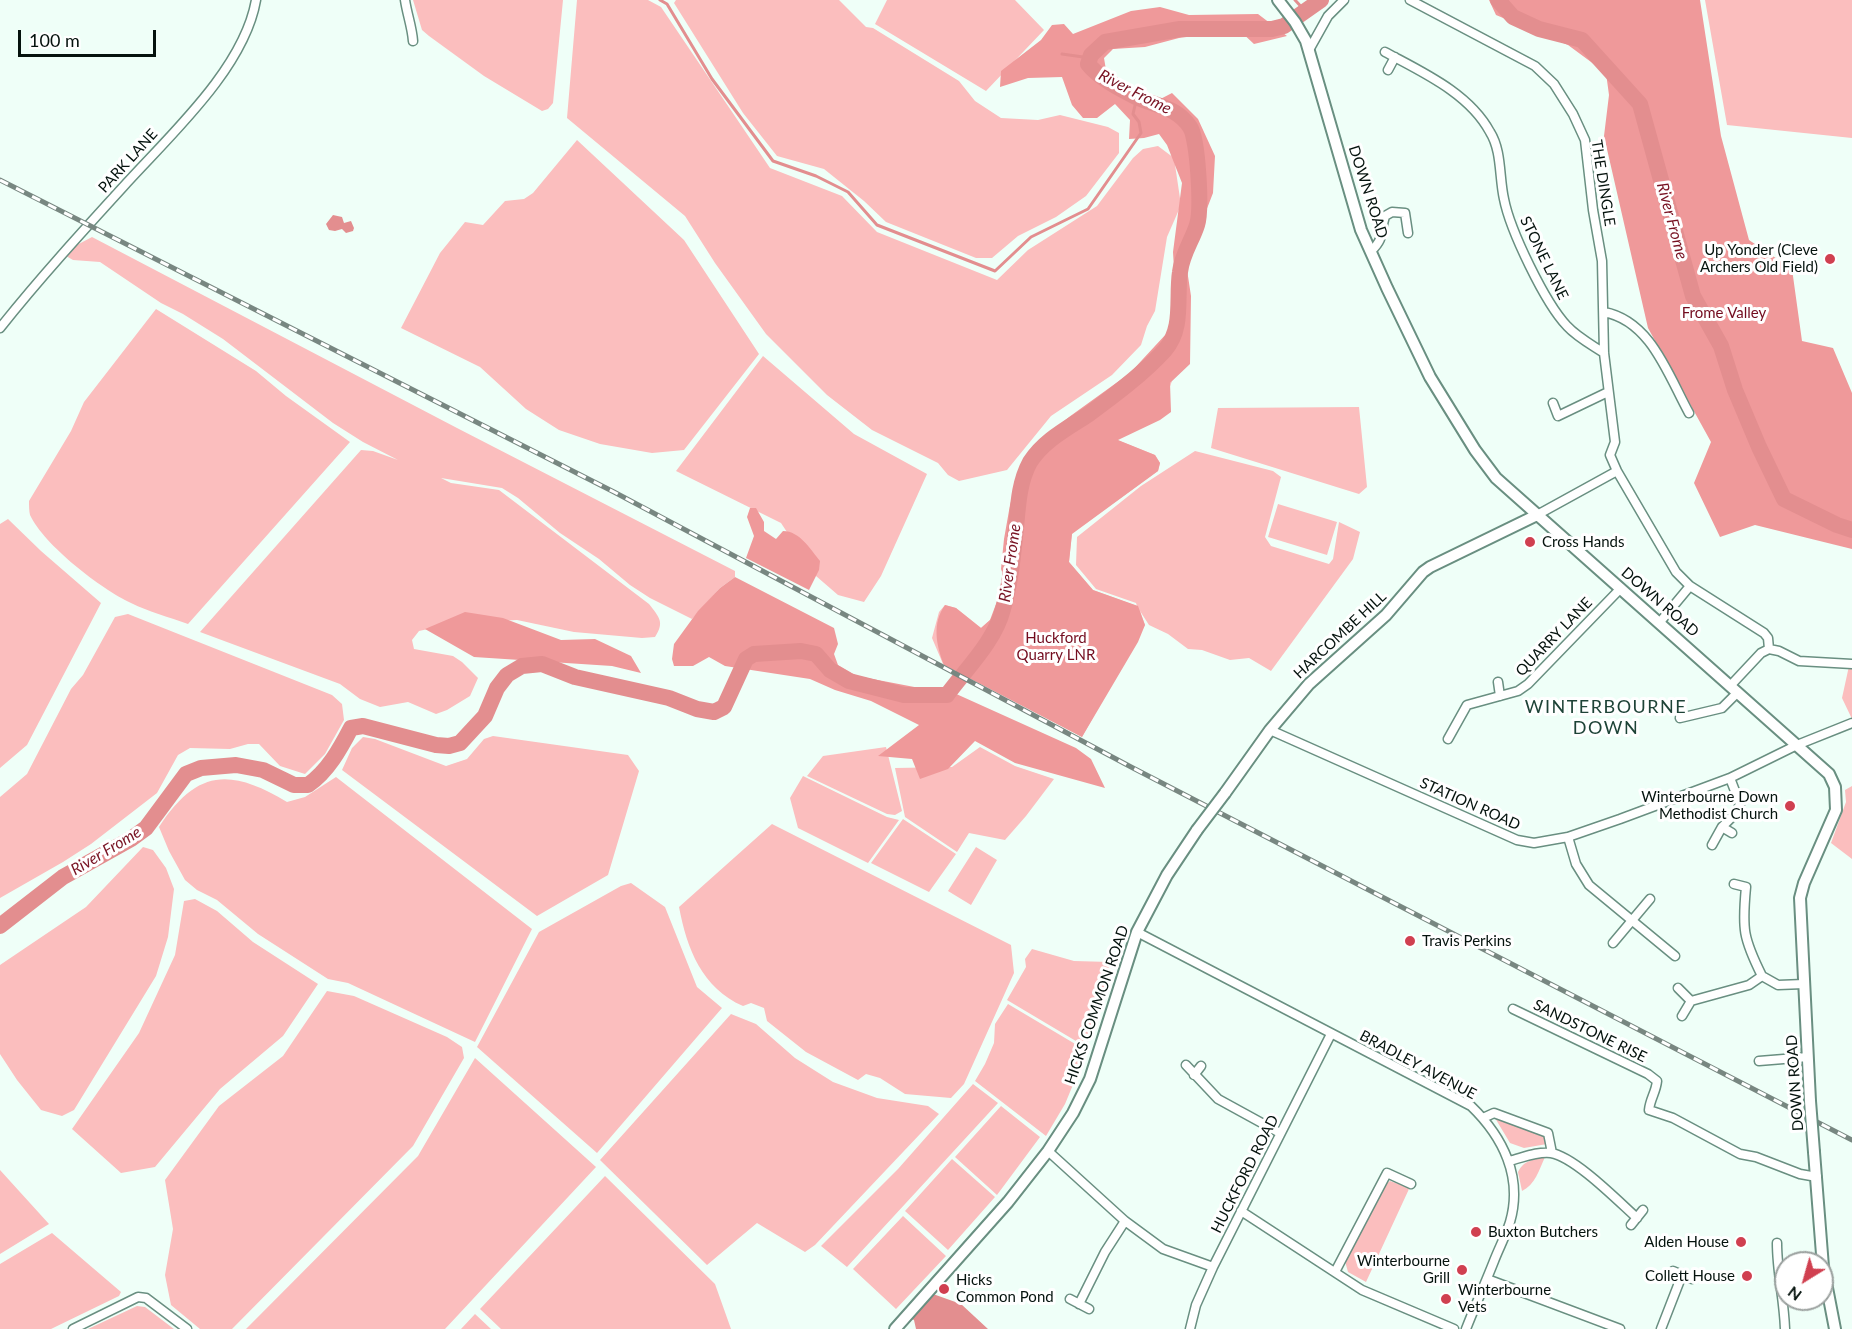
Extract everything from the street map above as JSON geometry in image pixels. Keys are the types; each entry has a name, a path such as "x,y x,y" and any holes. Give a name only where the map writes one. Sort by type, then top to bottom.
{"street":[{"name":"PARK LANE","path":"0,328 87,226 217,81 246,36 256,0"},
{"path":"405,0 413,41"},
{"name":"DOWN ROAD","path":"1278,0 1295,22 1308,46 1361,230 1430,377 1475,450 1496,478 1797,744 1829,774 1835,787 1837,798 1833,821 1804,883 1800,898 1810,1101 1823,1268 1836,1329"},
{"path":"1308,46 1328,16 1344,0"},
{"name":"THE DINGLE","path":"1410,0 1535,66 1554,84 1573,114 1585,140 1593,210 1602,261 1604,353"},
{"name":"STONE LANE","path":"1385,52 1451,90 1466,103 1490,131 1496,146 1508,216 1537,278 1554,311 1569,328 1604,353"},
{"path":"1388,70 1395,57"},
{"path":"1371,251 1379,244 1383,234 1384,216 1392,212 1405,213 1408,233"},
{"path":"1604,312 1615,314 1629,321 1647,336 1689,413"},
{"path":"1604,353 1615,442 1610,455 1617,471 1676,572 1690,586 1764,633 1768,638 1769,649"},
{"path":"1553,403 1558,416 1608,392"},
{"path":"1537,516 1617,471"},
{"name":"HARCOMBE HILL","path":"1225,793 1270,730 1308,684 1386,615 1423,572 1537,516"},
{"path":"1660,622 1690,586"},
{"name":"QUARRY LANE","path":"1448,739 1467,705 1518,692 1621,588"},
{"path":"1680,718 1722,708 1761,653 1769,649 1800,661 1852,664"},
{"name":"QUARRY LANE","path":"1498,682 1500,696"},
{"name":"STATION ROAD","path":"1270,730 1516,840 1534,843 1568,837 1730,778 1797,744 1852,723"},
{"path":"1712,845 1722,827 1735,814 1740,804 1730,778"},
{"name":"HICKS COMMON ROAD","path":"895,1329 1008,1202 1048,1151 1073,1113 1090,1079 1137,932 1167,876 1225,793"},
{"path":"1722,827 1732,833"},
{"path":"1568,837 1576,864 1589,885 1675,956"},
{"path":"1734,884 1746,887 1743,920 1747,946 1762,976 1778,985 1804,984"},
{"path":"1613,943 1650,899"},
{"name":"BRADLEY AVENUE","path":"1137,932 1471,1106 1483,1118 1499,1138 1509,1161 1514,1192 1510,1222 1466,1329"},
{"path":"1682,1016 1691,1001 1749,985 1762,976"},
{"path":"1678,988 1691,1001"},
{"name":"SANDSTONE RISE","path":"1513,1009 1648,1074 1657,1081 1656,1089 1650,1100 1650,1110 1673,1118 1740,1154 1756,1157 1800,1174 1817,1177"},
{"name":"HUCKFORD ROAD","path":"1190,1329 1196,1305 1214,1267 1331,1034"},
{"path":"1759,1061 1808,1057"},
{"path":"1186,1065 1218,1099 1280,1133"},
{"path":"1194,1075 1201,1066"},
{"path":"1483,1118 1494,1113 1548,1133 1552,1153"},
{"path":"1048,1151 1125,1221 1163,1249 1214,1267"},
{"path":"1509,1161 1536,1154 1552,1153 1575,1164 1640,1214 1630,1225"},
{"path":"1335,1272 1387,1173 1411,1184"},
{"path":"1241,1211 1362,1290 1454,1329"},
{"path":"1079,1304 1105,1252 1125,1221"},
{"path":"1777,1243 1777,1267 1785,1329"},
{"path":"1673,1271 1692,1278"},
{"path":"1661,1329 1682,1275"},
{"path":"1487,1279 1620,1329"},
{"path":"73,1329 138,1297 146,1298 188,1329"},
{"path":"1070,1299 1089,1309"}],"green space":[{"path":"413,0 563,0 553,103 548,109 542,111 484,76 429,36 422,30"},
{"path":"577,0 648,0 661,7 770,168 842,196 877,232 997,280 1028,250 1097,206 1133,158 1143,149 1158,146 1174,158 1181,205 1167,237 1155,311 1141,345 1112,375 1051,416 1007,470 959,481 948,475 938,463 872,430 827,395 766,334 715,263 685,216 567,118"},
{"path":"676,0 839,0 866,27 873,28 959,81 975,101 1001,118 1038,120 1060,115 1108,127 1119,133 1119,153 1086,196 1056,217 1018,236 992,258 976,258 886,222 824,169 777,156 743,113 674,3"},
{"path":"887,0 1015,0 1044,30 986,91 875,24"},
{"name":"Frome Valley","path":"1489,0 1700,0 1721,136 1749,240 1792,269 1802,341 1833,348 1852,393 1852,549 1755,525 1720,537 1694,483 1711,442 1648,328 1604,136 1609,95 1606,73 1568,45 1496,15"},
{"path":"1705,0 1852,0 1852,138 1727,125"},
{"name":"Huckford Quarry LNR","path":"1160,7 1189,15 1258,14 1287,36 1254,44 1239,30 1179,38 1145,47 1113,49 1104,58 1106,70 1131,86 1128,98 1147,106 1172,93 1198,119 1215,156 1213,193 1186,263 1191,296 1190,364 1170,383 1171,412 1160,420 1118,440 1155,455 1160,463 1158,471 1072,534 1069,562 1093,590 1138,606 1145,625 1138,642 1082,737 944,665 937,642 937,627 945,605 956,608 981,628 990,620 1005,580 1001,569 1004,539 1010,505 1023,461 1038,442 1130,373 1167,333 1176,303 1173,252 1182,183 1167,145 1159,134 1129,139 1130,120 1115,104 1097,118 1083,118 1072,105 1062,77 1028,78 1000,87 1001,71 1041,40 1052,25 1064,24 1073,34 1131,11"},
{"path":"577,140 684,240 759,354 684,450 652,453 600,444 559,430 526,409 480,367 401,328 440,253 465,222 483,225 505,201 524,199 533,193"},
{"path":"92,237 735,571 735,577 720,588 692,619 630,585 599,559 560,533 518,498 502,488 441,478 451,483 499,490 649,604 660,620 660,627 655,637 574,632 517,620 455,623 419,631 412,640 414,649 453,656 478,678 470,696 436,714 408,702 380,707 360,699 340,684 200,632 361,450 373,451 398,460 333,423 223,339 161,303 100,262 73,260 66,256 75,246"},
{"path":"156,309 256,371 286,396 350,442 188,624 138,606 105,588 74,565 47,539 29,512 29,501 71,431 84,402"},
{"path":"763,356 854,434 927,474 881,576 864,602 838,595 816,576 781,523 676,471"},
{"path":"1172,381 1163,406 1152,417 1117,440 1155,455 1160,463 1158,471 1072,533 1069,562 1093,590 1137,606 1136,603 1096,589 1076,565 1077,537 1141,486 1195,451 1273,471 1281,477 1265,537 1271,546 1329,564 1333,559 1339,522 1360,532 1353,559 1271,671 1249,658 1230,660 1202,650 1188,649 1168,634 1149,625 1140,611 1145,625 1082,737 943,664 932,638 939,612 945,605 956,608 981,628 990,620 1011,587 1022,523"},
{"path":"1359,407 1367,487 1359,494 1211,448 1218,408"},
{"path":"1278,504 1337,522 1327,555 1268,537"},
{"path":"750,508 756,508 764,522 764,531 776,539 783,531 795,534 820,561 819,570 809,590 746,558 754,536 747,517"},
{"path":"8,519 101,603 27,745 0,768 0,524"},
{"path":"735,577 834,628 838,644 834,654 838,665 857,676 930,690 943,688 1076,748 1091,759 1105,788 1015,763 975,741 948,769 920,779 912,759 878,756 919,725 871,701 835,690 810,679 725,666 709,657 693,666 674,666 672,659 674,644 698,611 720,588"},
{"path":"465,612 503,618 561,640 595,639 631,656 641,673 612,666 474,657 425,629"},
{"path":"128,614 332,695 342,704 344,720 325,754 305,774 280,766 259,744 248,744 230,749 190,748 178,755 157,793 91,844 0,898 0,797 27,774 71,689 83,675 115,617"},
{"path":"1849,666 1852,666 1852,719 1842,698"},
{"path":"493,736 628,755 639,771 608,875 537,916 342,770 352,748 363,737 375,739 446,766 467,759 484,739"},
{"path":"886,747 902,811 895,815 887,814 807,776 823,756"},
{"path":"980,747 1015,766 1054,779 1005,840 969,833 957,852 905,817 895,768 952,767"},
{"path":"803,776 887,817 899,820 868,863 798,828 790,798"},
{"path":"336,777 532,929 475,1042 348,983 328,979 258,934 217,900 197,890 185,880 159,827 187,794 201,785 216,780 248,783 287,802 305,797"},
{"path":"1852,786 1852,859 1831,843 1846,802 1845,790"},
{"path":"903,819 956,854 929,892 871,863"},
{"path":"772,824 1011,945 1014,973 964,1084 951,1098 905,1094 880,1078 866,1074 858,1080 806,1052 767,1021 764,1008 751,1003 743,1006 729,998 717,989 699,966 687,938 679,907"},
{"path":"143,847 153,850 166,868 174,889 168,937 156,976 74,1110 62,1116 41,1110 0,1054 0,965 86,907"},
{"path":"976,847 997,860 971,905 948,891"},
{"path":"631,883 665,907 697,987 722,1008 597,1153 477,1047 539,932 621,886"},
{"path":"195,899 217,911 253,942 318,984 283,1036 220,1089 155,1167 121,1173 72,1129 139,1033 175,955 184,901"},
{"path":"1032,949 1074,961 1110,962 1102,997 1086,1047 1007,1000 1026,967 1025,959"},
{"path":"327,991 354,996 447,1037 462,1047 464,1058 413,1146 232,1329 200,1329 171,1305 165,1275 173,1229 165,1180 219,1106 283,1056"},
{"path":"1008,1004 1087,1051 1065,1104 1046,1136 975,1081 994,1043 995,1024"},
{"path":"731,1014 756,1024 795,1058 833,1082 877,1098 928,1106 939,1114 815,1245 805,1252 757,1223 707,1265 600,1160"},
{"path":"475,1058 596,1167 445,1329 246,1329 418,1156"},
{"path":"973,1084 998,1103 847,1267 821,1246 898,1169"},
{"path":"1001,1106 1040,1137 997,1195 955,1157"},
{"path":"1495,1118 1545,1135 1547,1144 1524,1148 1510,1143"},
{"path":"1545,1157 1533,1181 1522,1191 1518,1172 1520,1168 1529,1161"},
{"path":"952,1159 995,1197 948,1250 905,1211"},
{"path":"0,1170 49,1224 0,1254"},
{"path":"605,1176 715,1284 731,1329 501,1329 480,1309"},
{"path":"1390,1181 1409,1189 1366,1282 1348,1272 1345,1261 1386,1184"},
{"path":"903,1216 946,1256 896,1309 853,1269"},
{"path":"52,1233 121,1292 119,1296 51,1329 0,1329 0,1264"},
{"path":"137,1306 145,1307 174,1329 88,1329"},
{"path":"475,1314 491,1329 461,1329"}],"shaded area":[{"path":"333,215 342,217 344,223 351,221 353,231 346,233 342,229 329,230 326,224"},
{"path":"933,1294 961,1304 988,1329 916,1329 914,1320 910,1318"}],"waterway":[{"path":"660,0 667,4 712,79 773,161 816,176 848,192 877,225 995,271 1031,237 1088,209 1141,133 1139,122 1133,114 1137,97"},
{"path":"1295,0 1306,12"},
{"name":"River Frome","path":"0,926 63,877 131,839 146,828 186,774 201,768 236,765 263,770 294,785 308,785 338,752 351,728 363,726 436,745 449,746 460,743 485,716 497,688 507,675 522,666 542,664 575,677 669,698 697,709 714,712 724,707 746,659 754,654 801,651 816,654 830,670 849,681 904,695 947,695 987,643 999,621 1010,579 1023,478 1030,462 1049,441 1099,407 1148,367 1165,350 1175,332 1181,265 1195,231 1198,217 1198,175 1193,134 1185,120 1179,115 1130,94 1098,74 1088,64 1091,55 1105,42 1180,29 1272,29 1284,26 1321,0"},
{"name":"River Frome","path":"1498,0 1513,17 1539,29 1582,40 1640,104 1693,296 1721,346 1735,390 1784,499 1852,530"},
{"path":"1062,54 1090,58"}],"railway":[{"path":"0,180 614,492 1133,768 1852,1140"}],"place":[{"name":"Up Yonder (Cleve Archers Old Field)","path":"1830,259"},
{"name":"Cross Hands","path":"1530,542"},
{"name":"Winterbourne Down Methodist Church","path":"1790,806"},
{"name":"Travis Perkins","path":"1410,941"},
{"name":"Buxton Butchers","path":"1476,1232"},
{"name":"Alden House","path":"1741,1242"},
{"name":"Winterbourne Grill","path":"1462,1270"},
{"name":"Collett House","path":"1747,1276"},
{"name":"Hicks Common Pond","path":"944,1289"},
{"name":"Winterbourne Vets","path":"1446,1299"}],"district":[{"name":"WINTERBOURNE DOWN","path":"1606,717"}]}
